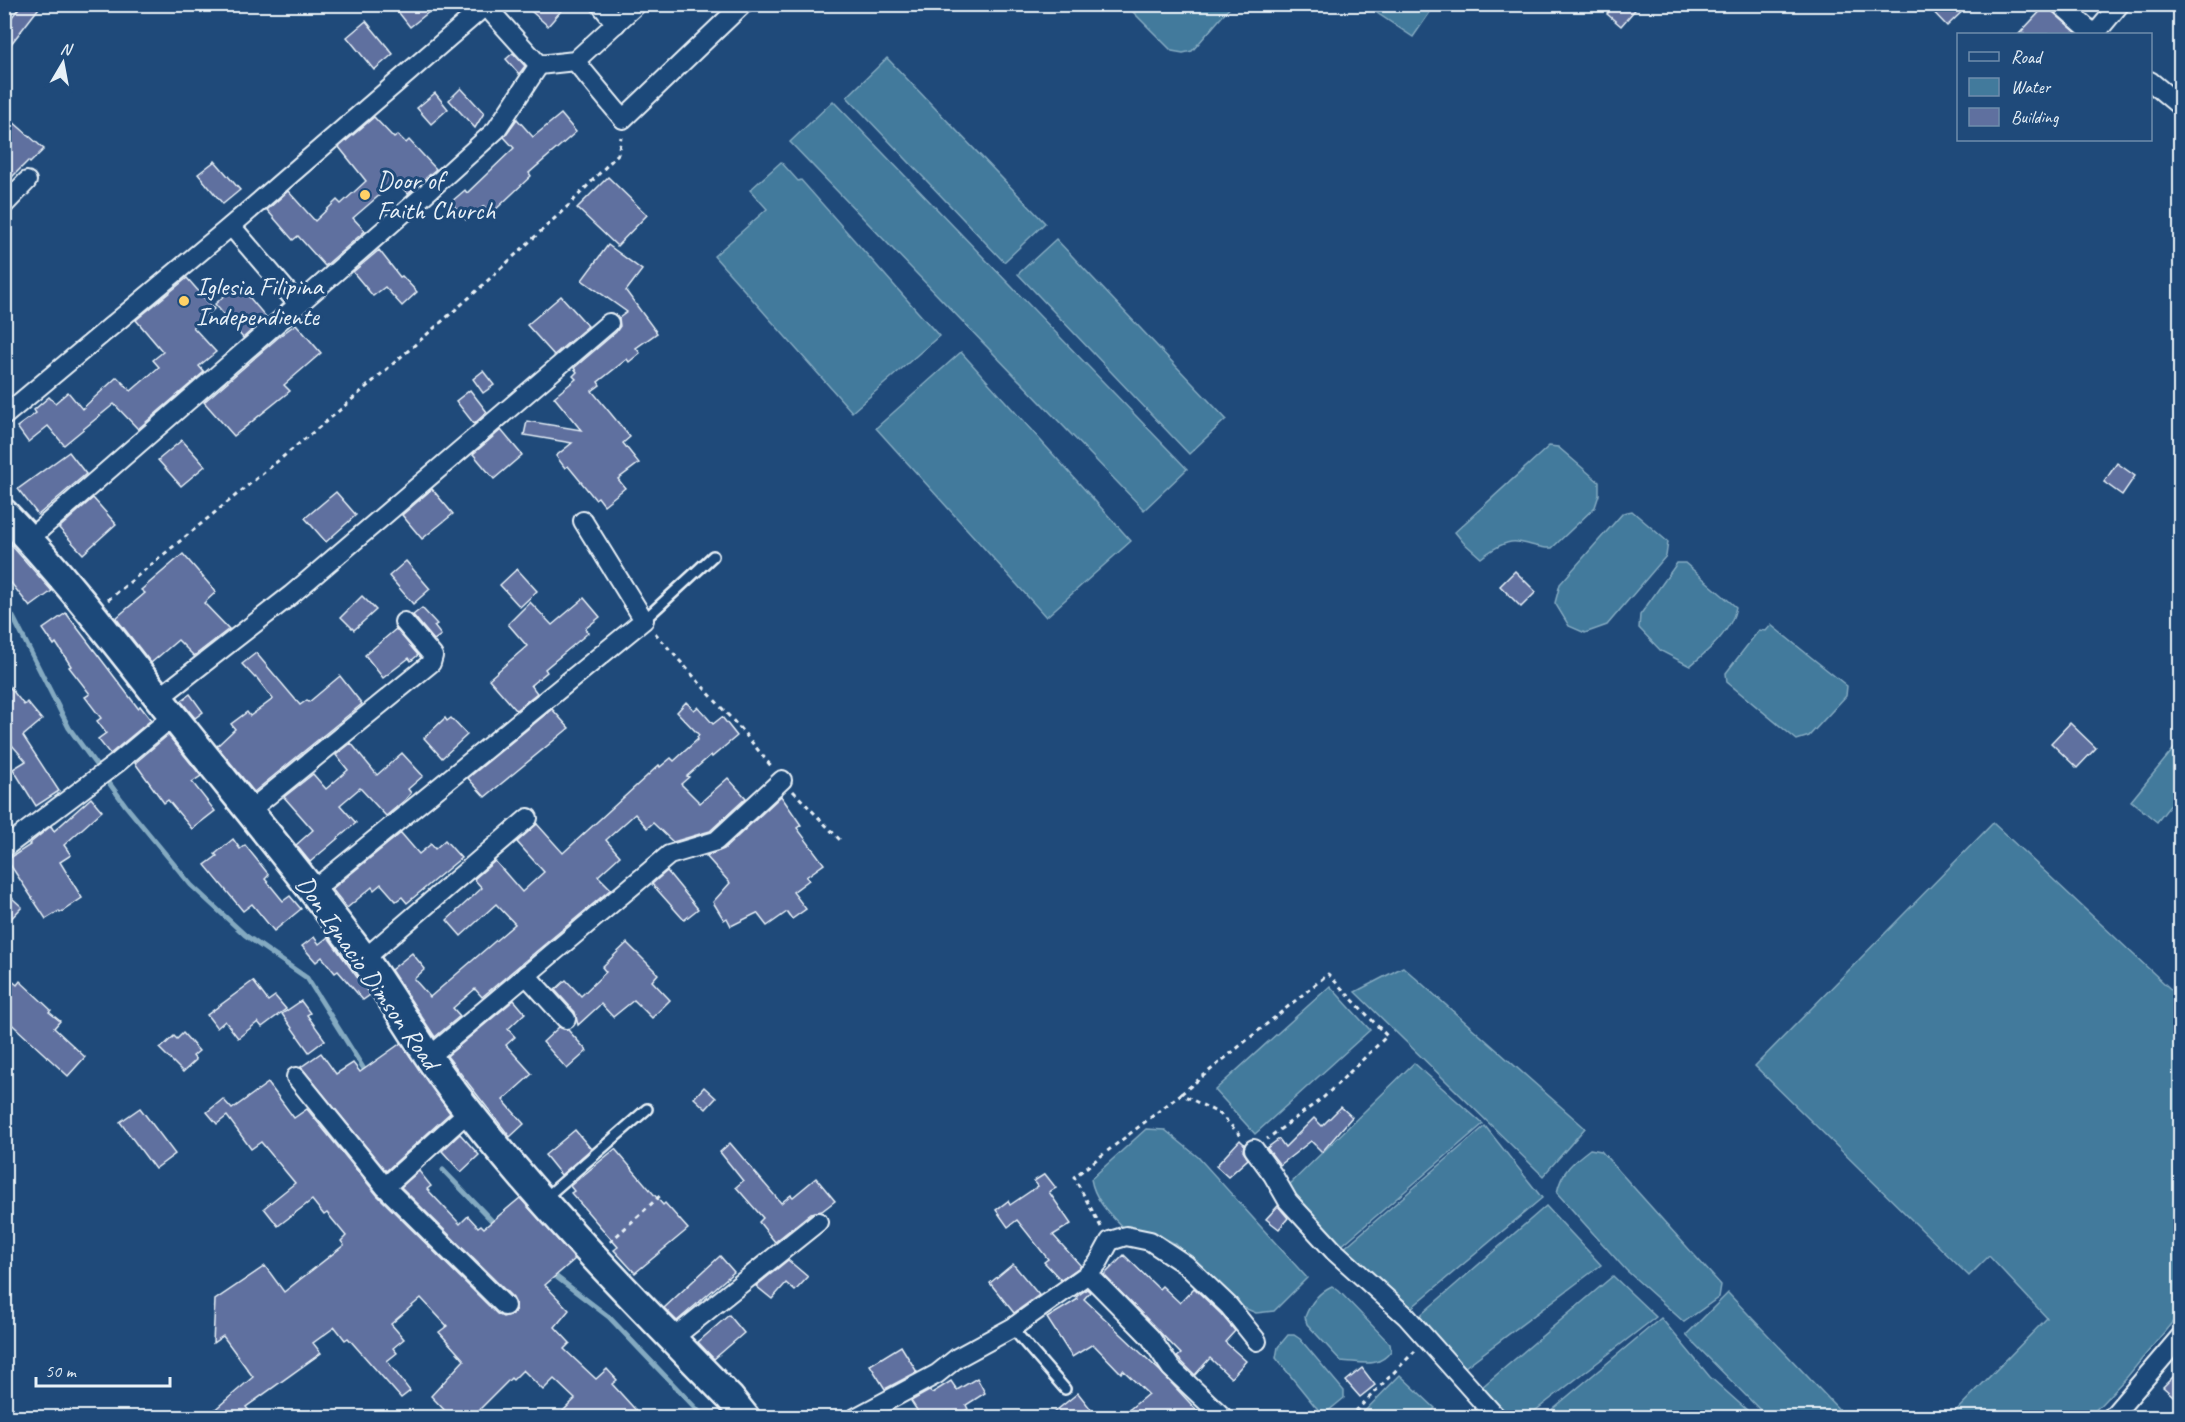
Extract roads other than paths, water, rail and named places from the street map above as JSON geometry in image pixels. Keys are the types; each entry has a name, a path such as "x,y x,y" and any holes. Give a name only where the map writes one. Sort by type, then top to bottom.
{"street":[{"path":"600,4 616,24"},
{"path":"29,539 496,130 539,66 575,61 637,4"},
{"path":"575,61 623,119 743,4"},
{"path":"2060,4 2093,33"},
{"path":"2095,33 2120,4"},
{"path":"4,416 231,226 486,5 539,66"},
{"path":"2152,82 2181,106"},
{"path":"4,205 27,182"},
{"path":"231,226 298,304"},
{"path":"4,848 117,763 166,707 291,595 609,323"},
{"name":"Don Ignacio Dimson Road","path":"4,513 29,539 91,614 312,891 364,959 429,1057 469,1111 593,1258 730,1398 746,1418"},
{"path":"312,891 644,620 583,521"},
{"path":"249,812 432,663 433,656 404,622"},
{"path":"429,1057 669,855 716,842 782,780"},
{"path":"364,959 528,818"},
{"path":"526,975 566,1018"},
{"path":"296,1077 385,1187 505,1306"},
{"path":"385,1187 469,1111"},
{"path":"1254,1149 1273,1175 1288,1202 1334,1251 1406,1316 1497,1418"},
{"path":"672,1339 818,1222"},
{"path":"855,1418 937,1374 957,1358 1012,1328 1088,1274 1098,1263 1110,1242 1126,1236 1150,1241 1186,1265 1229,1306 1257,1341"},
{"path":"1088,1274 1150,1337 1171,1368 1224,1418"},
{"path":"2111,1418 2181,1337"}],"lane":[{"path":"644,620 713,556"},
{"path":"542,1200 647,1109"},
{"path":"1012,1328 1065,1389"}],"water":[{"path":"1126,5 1232,5 1192,51 1183,53 1172,51"},
{"path":"1365,5 1435,5 1413,37"},
{"path":"887,58 1045,223 1004,262 847,97"},
{"path":"833,101 1187,469 1144,510 790,142"},
{"path":"781,162 798,181 801,180 939,336 852,412 714,256 767,209 750,190"},
{"path":"1056,239 1226,419 1189,454 1018,274"},
{"path":"961,352 1131,541 1046,617 876,428"},
{"path":"1549,446 1558,447 1599,482 1599,495 1595,507 1552,548 1512,542 1498,547 1481,558 1455,532"},
{"path":"1632,511 1668,542 1666,556 1607,625 1585,633 1569,626 1555,603 1560,584 1623,513"},
{"path":"1677,563 1685,563 1736,607 1725,632 1690,666 1661,651 1639,628 1640,615"},
{"path":"1771,625 1847,686 1846,696 1809,736 1797,740 1727,682 1726,673 1759,630 1766,631"},
{"path":"2180,741 2180,793 2157,822 2131,801"},
{"path":"1993,823 2180,998 2180,1313 2127,1377 2089,1417 1950,1417 2047,1318 1989,1256 1969,1276 1755,1066"},
{"path":"1403,967 1585,1128 1543,1176 1355,992"},
{"path":"1330,986 1370,1030 1255,1134 1215,1090"},
{"path":"1414,1063 1483,1124 1340,1247 1287,1187"},
{"path":"1485,1126 1542,1198 1411,1308 1342,1250"},
{"path":"1146,1129 1165,1130 1198,1157 1307,1278 1274,1311 1256,1313 1235,1304 1197,1268 1176,1244 1154,1233 1127,1232 1100,1202 1091,1179"},
{"path":"1590,1149 1601,1151 1721,1285 1719,1297 1684,1322 1626,1270 1557,1193 1565,1173"},
{"path":"1546,1206 1601,1265 1465,1367 1416,1319"},
{"path":"1613,1276 1656,1317 1527,1417 1511,1417 1482,1387"},
{"path":"1332,1286 1390,1344 1391,1351 1386,1357 1369,1363 1341,1361 1307,1324 1305,1317 1312,1303"},
{"path":"1728,1293 1846,1417 1766,1417 1686,1335"},
{"path":"1661,1318 1710,1377 1748,1411 1740,1418 1543,1417"},
{"path":"1288,1335 1294,1335 1300,1339 1344,1391 1344,1398 1327,1412 1320,1411 1314,1405 1276,1358 1278,1347"},
{"path":"1400,1375 1435,1408 1426,1417 1359,1417"}],"waterway":[{"path":"4,608 13,617 69,728 126,806 191,885 245,935 307,978 367,1074"},
{"path":"443,1170 496,1225"},
{"path":"550,1272 609,1317 705,1418"}],"place":[{"name":"Door of Faith Church","path":"365,195"},
{"name":"Iglesia Filipina Independiente","path":"184,301"}]}
